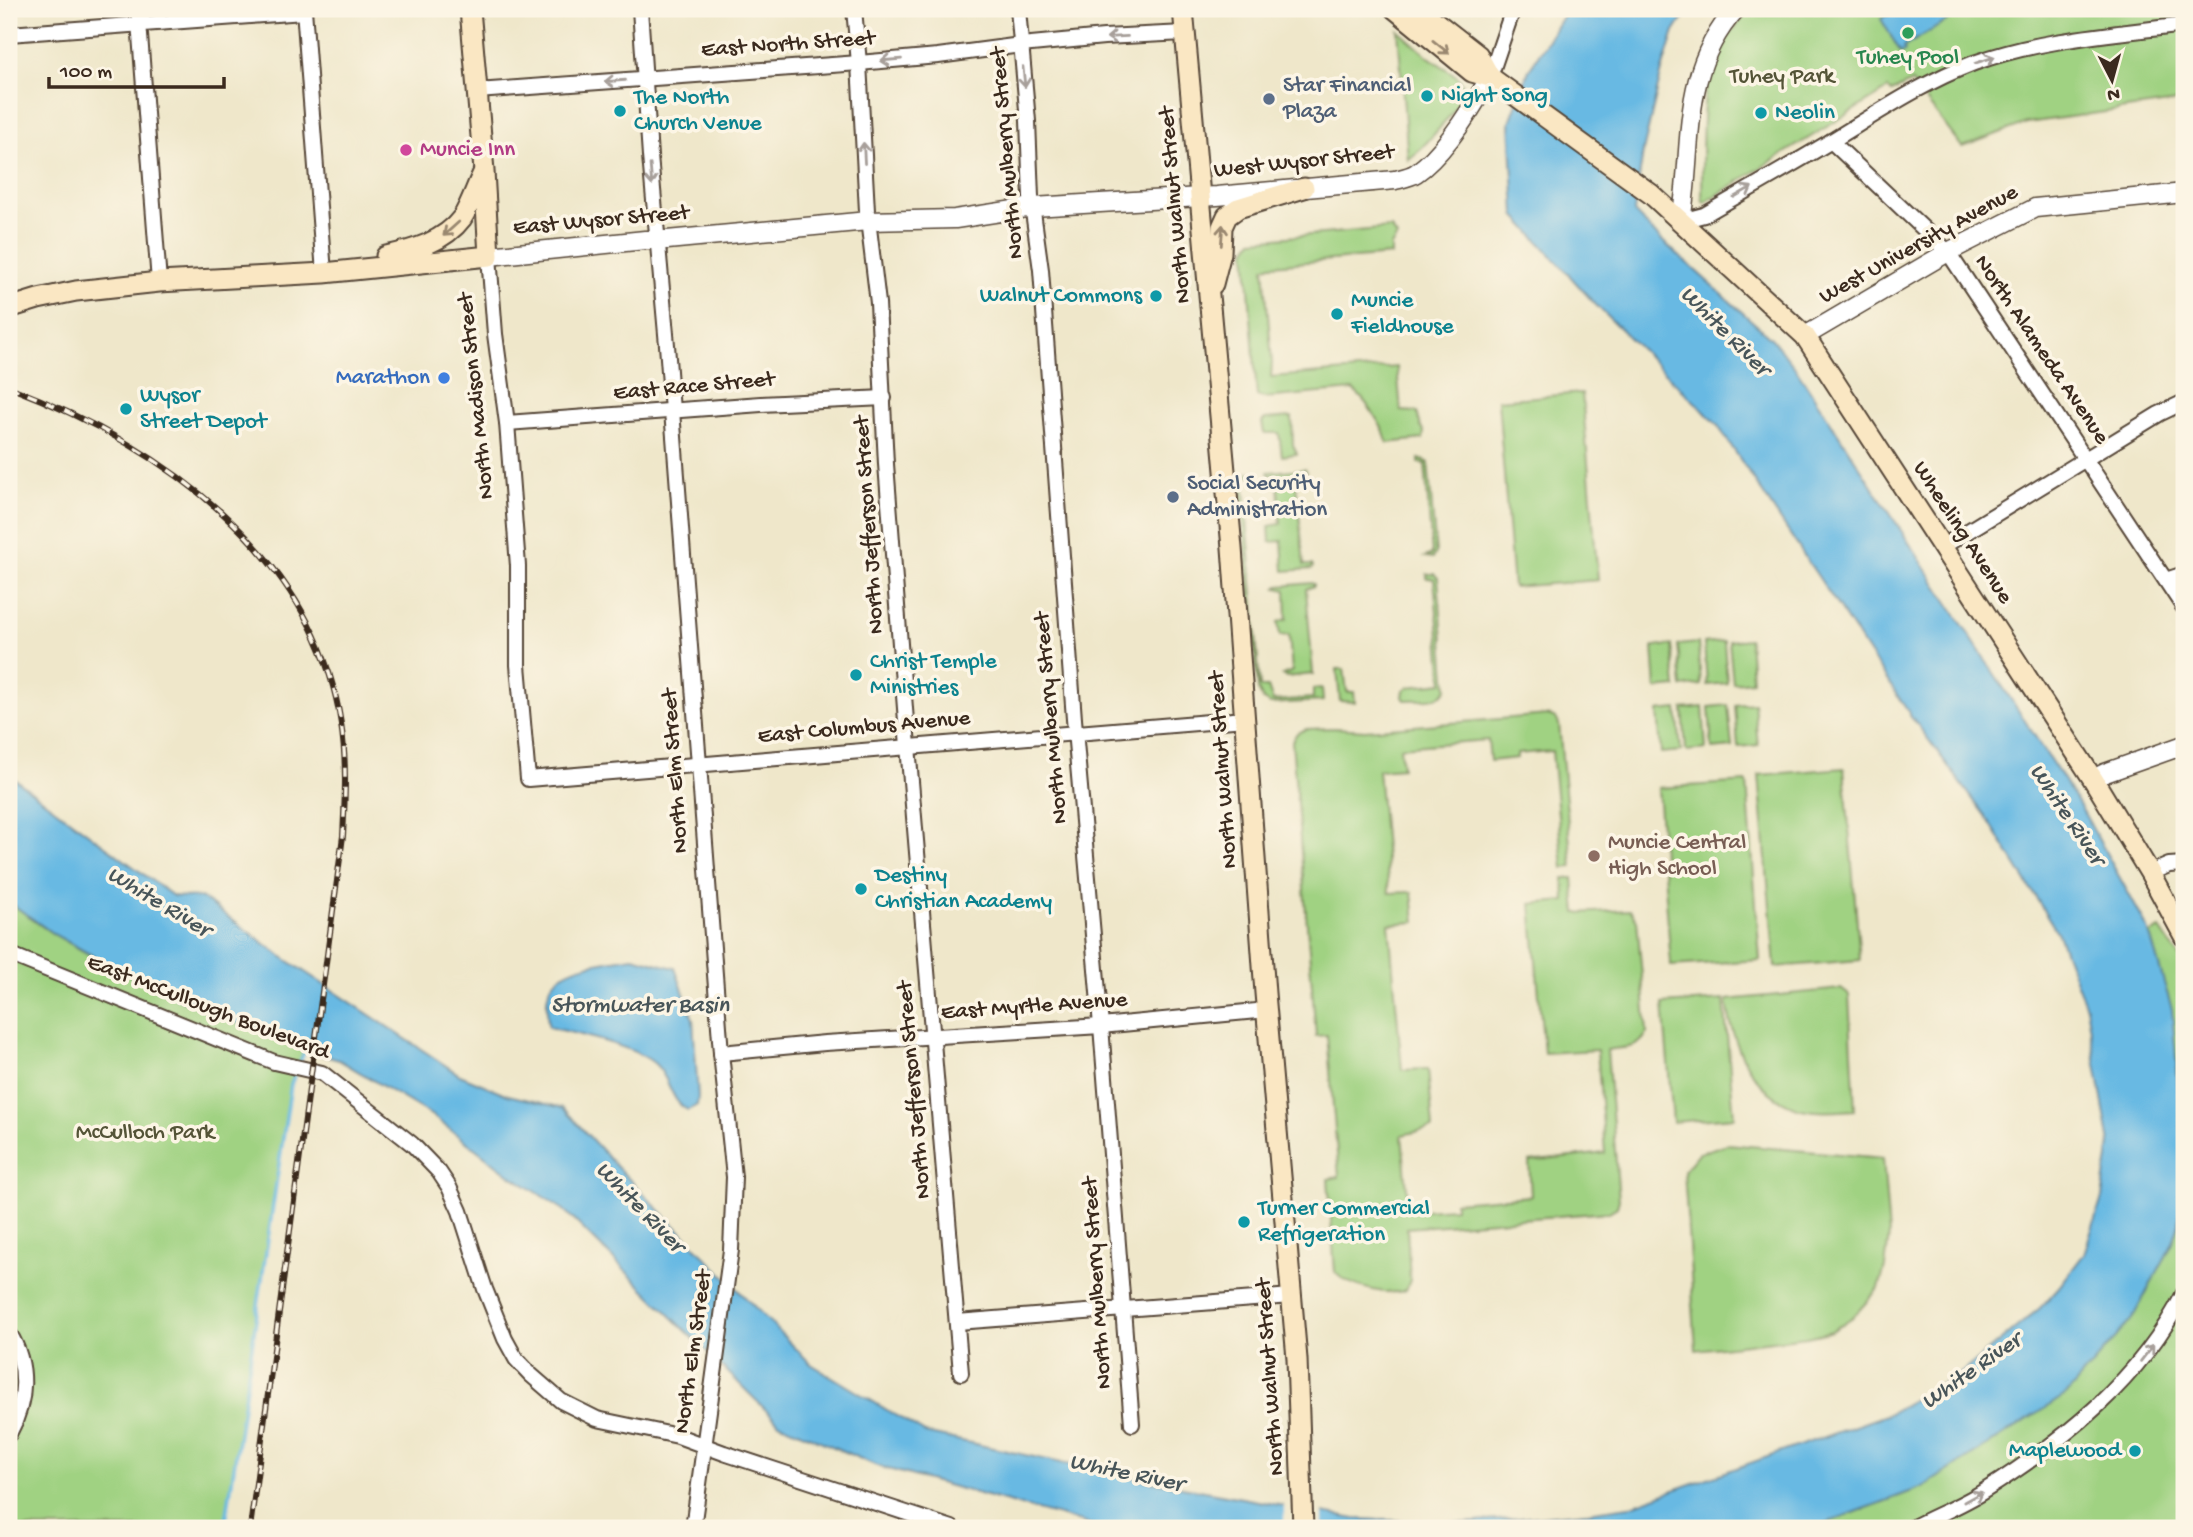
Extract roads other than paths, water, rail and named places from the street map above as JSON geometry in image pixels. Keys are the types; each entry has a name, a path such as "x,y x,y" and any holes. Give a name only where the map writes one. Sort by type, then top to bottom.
{"main road":[{"name":"North Madison Street","path":"470,9 489,256"},
{"name":"North Walnut Street","path":"1183,9 1292,1296 1303,1528"},
{"path":"1395,9 1472,72 1490,77"},
{"path":"1419,9 1478,55 1490,77"},
{"name":"Wheeling Avenue","path":"1490,77 1651,194 1805,336 2093,779 2150,873 2184,936"},
{"path":"348,270 377,258 420,248 436,241 463,216 484,171"},
{"path":"1209,302 1221,253 1222,227 1227,216 1238,208 1304,188"},
{"name":"East Wysor Street","path":"9,308 76,291 159,282 324,273 489,256"}],"street":[{"path":"138,9 159,282"},
{"name":"North Elm Street","path":"640,9 721,1053 734,1177 731,1250 693,1528"},
{"name":"North Jefferson Street","path":"854,9 868,221 878,303 886,464 961,1373"},
{"name":"North Mulberry Street","path":"1018,9 1132,1424"},
{"path":"1490,77 1513,9"},
{"path":"1736,9 1724,22 1707,51 1696,81 1681,221 1704,215 1896,100 1983,60 2032,47 2184,25"},
{"path":"9,34 304,10 324,273"},
{"name":"East North Street","path":"477,91 859,63 1104,37 1185,33"},
{"name":"West Wysor Street","path":"1200,197 1395,180 1415,173 1446,142 1476,104 1490,77"},
{"name":"North Alameda Avenue","path":"1831,141 1948,252 2184,608"},
{"name":"West University Avenue","path":"1805,336 1948,252 2035,208 2184,193"},
{"name":"East Wysor Street","path":"489,256 868,221 955,219 1032,207 1200,197"},
{"name":"North Madison Street","path":"489,256 507,423 518,566 518,665 528,779"},
{"name":"East Race Street","path":"507,423 761,404 884,398"},
{"path":"1942,547 2159,414 2184,402"},
{"path":"2166,580 2184,574"},
{"name":"East Columbus Avenue","path":"528,779 1245,719"},
{"path":"2093,779 2184,745"},
{"path":"2150,873 2169,865 2184,864"},
{"name":"East McCullough Boulevard","path":"9,954 274,1062 323,1073 412,1144 439,1172 449,1187 460,1211 488,1299 516,1359 561,1401 597,1419 678,1436 704,1445 906,1522 952,1528"},
{"name":"East Myrtle Avenue","path":"721,1053 825,1043 1101,1026 1267,1010"},
{"path":"1912,1528 1983,1492 2079,1424 2129,1375 2152,1346 2184,1293"},
{"path":"957,1322 1292,1296"},
{"path":"9,1333 20,1356 24,1385 20,1407 9,1434"}],"water":[{"name":"White River","path":"1567,9 1689,9 1674,32 1662,70 1643,151 1634,212 1658,237 1772,339 1796,369 2079,804 2148,929 2172,1009 2184,1157 2179,1223 2173,1243 2132,1319 2067,1394 1923,1487 1813,1528 1103,1528 877,1466 779,1423 564,1210 510,1175 431,1115 339,1060 304,1050 184,1001 115,968 55,935 9,902 9,775 173,896 202,898 287,960 460,1075 508,1095 563,1108 617,1167 811,1364 925,1433 1107,1473 1355,1519 1465,1523 1629,1506 1886,1415 1961,1373 2040,1308 2084,1254 2102,1198 2110,1144 2086,1007 2057,932 1989,821 1911,716 1716,423 1596,305 1515,215 1510,122 1529,70"},
{"name":"Tuhey Pool","path":"1898,9 1967,9 1904,47 1905,51 1901,53 1881,19"},
{"name":"Stormwater Basin","path":"633,957 675,968 693,1019 698,1097 697,1105 688,1110 678,1102 661,1071 649,1059 606,1042 549,1027 548,995 557,979 576,968"}],"waterway":[{"path":"299,1064 306,1048"},
{"path":"225,1528 291,1084 296,1071"}],"railway":[{"path":"9,387 66,411 121,440 174,474 222,513 264,557 299,607 325,663 341,724 345,766 343,836 250,1528"}],"place":[{"name":"Tuhey Pool","path":"1908,33"},
{"name":"Night Song","path":"1427,96"},
{"name":"Star Financial Plaza","path":"1269,99"},
{"name":"The North Church Venue","path":"620,111"},
{"name":"Neolin","path":"1761,113"},
{"name":"Muncie Inn","path":"406,150"},
{"name":"Walnut Commons","path":"1156,296"},
{"name":"Muncie Fieldhouse","path":"1337,314"},
{"name":"Marathon","path":"444,378"},
{"name":"Wysor Street Depot","path":"126,409"},
{"name":"Social Security Administration","path":"1173,497"},
{"name":"Christ Temple Ministries","path":"856,675"},
{"name":"Muncie Central High School","path":"1594,856"},
{"name":"Destiny Christian Academy","path":"861,889"},
{"name":"Turner Commercial Refrigeration","path":"1244,1222"},
{"name":"Maplewood","path":"2135,1451"}],"park label":[{"name":"Tuhey Park","path":"1782,77"},
{"name":"McCulloch Park","path":"145,1133"}]}
